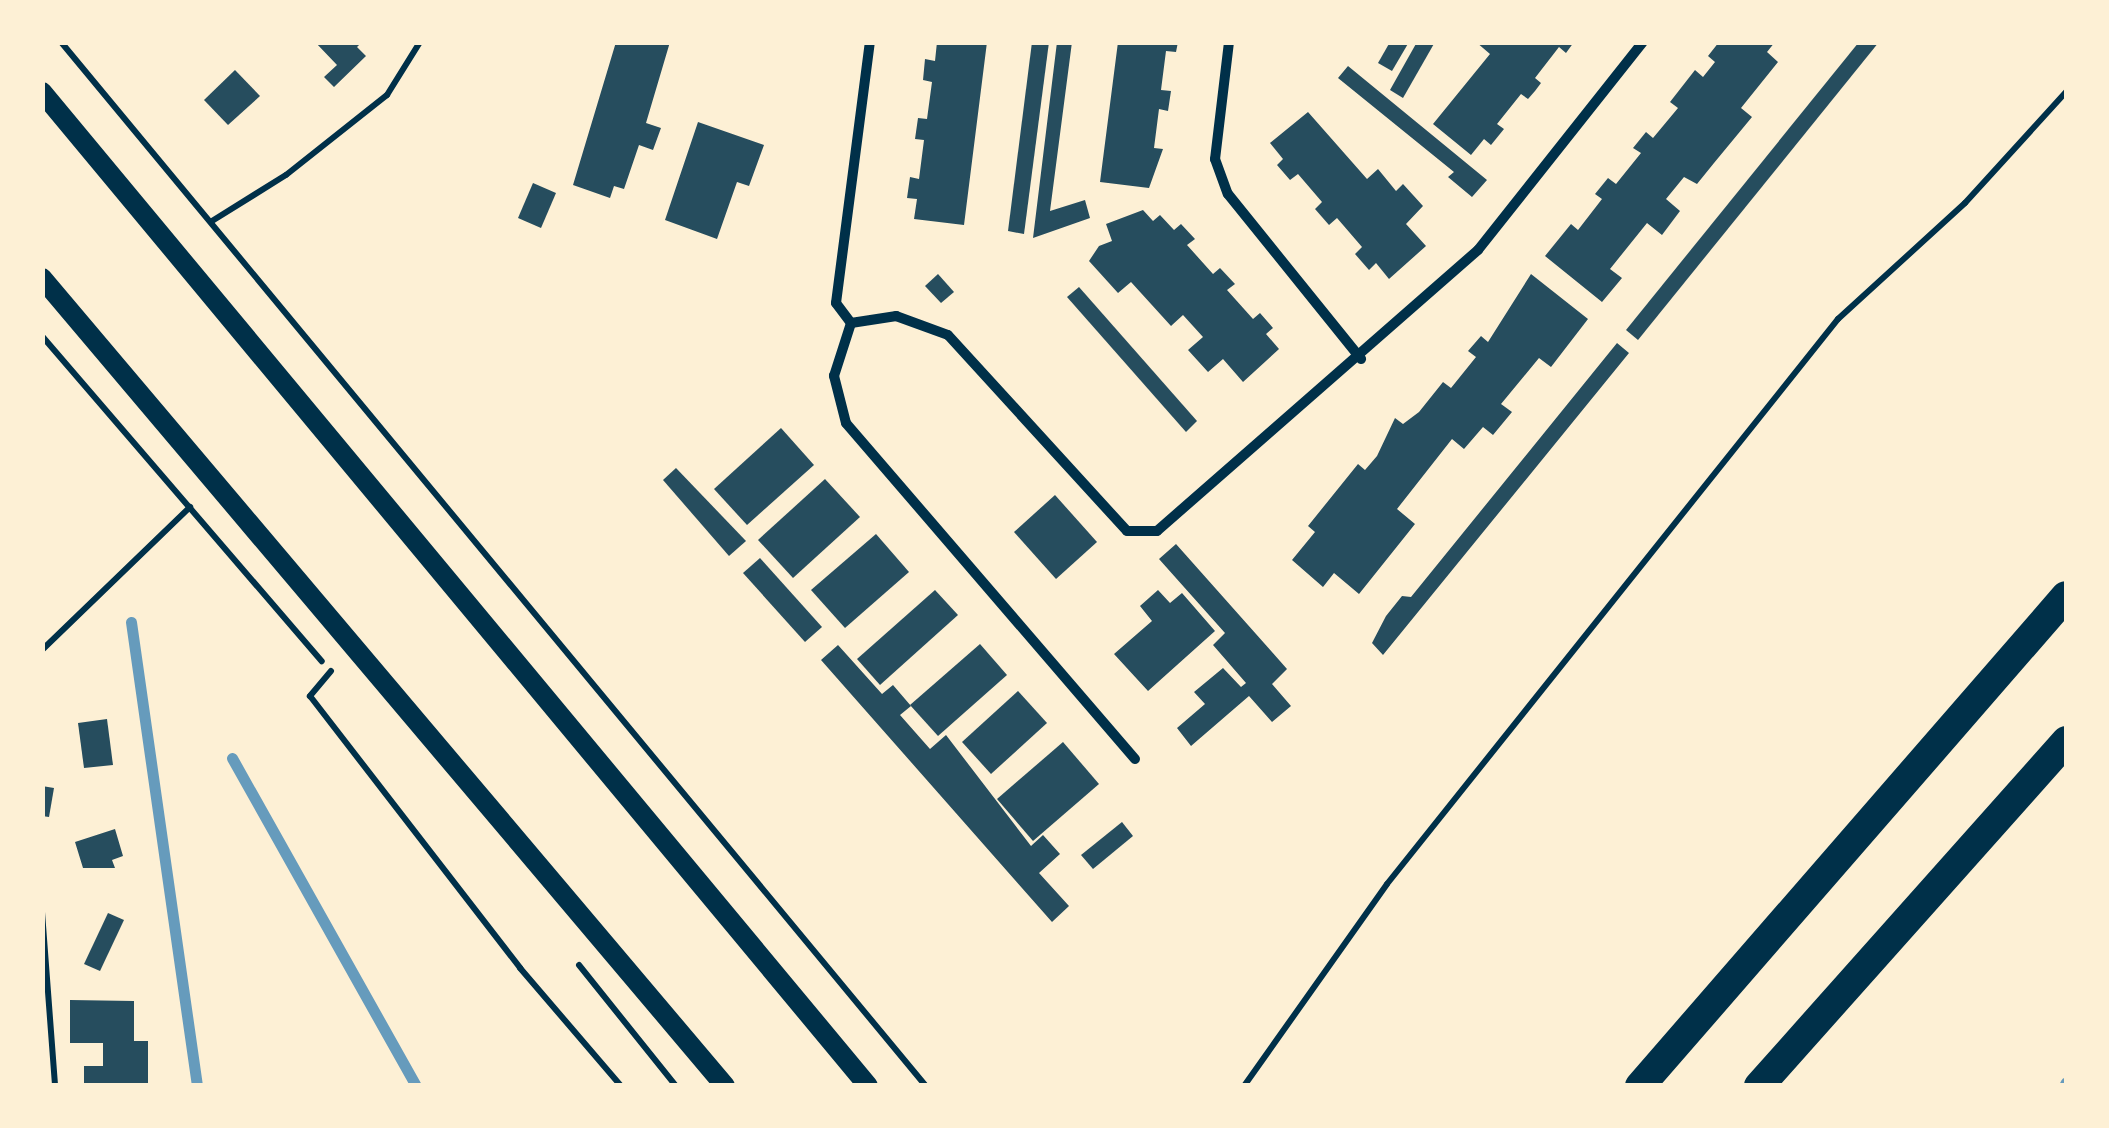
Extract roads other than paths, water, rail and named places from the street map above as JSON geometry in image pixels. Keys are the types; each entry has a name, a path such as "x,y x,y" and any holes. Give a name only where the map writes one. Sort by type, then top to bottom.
{"highway":[{"path":"1640,1086 2066,596"},
{"path":"1760,1086 2066,741"}],"main road":[{"path":"42,92 868,1086"},
{"path":"42,278 725,1086"}],"street":[{"path":"851,323 836,303 870,42"},
{"path":"1229,42 1215,159 1228,194 1361,359"},
{"path":"851,323 896,316 948,335 1127,530 1157,531 1361,359 1478,250 1644,42"},
{"path":"851,323 834,376 846,423 1134,759"}],"waterway":[{"path":"131,622 197,1086"},
{"path":"232,758 416,1086"},
{"path":"2064,1086 2066,1082"}]}
